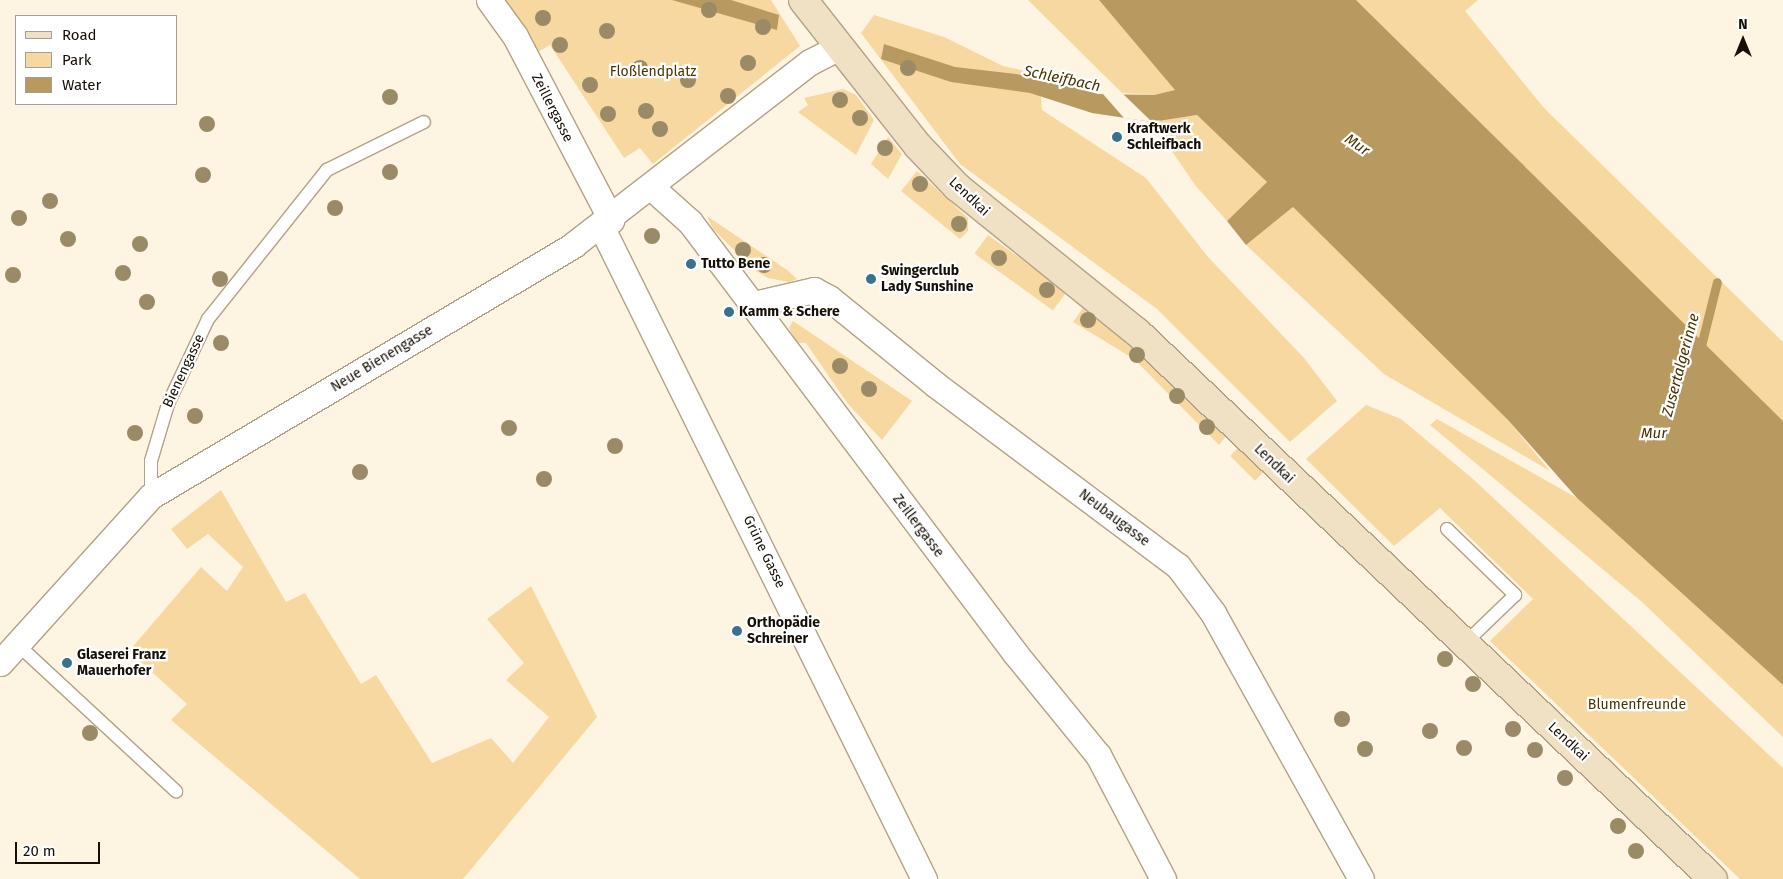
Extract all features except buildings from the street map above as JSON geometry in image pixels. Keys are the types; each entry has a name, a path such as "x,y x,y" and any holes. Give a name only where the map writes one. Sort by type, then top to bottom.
{"main road":[{"name":"Lendkai","path":"802,0 838,48 957,187 1138,332 1713,879"}],"street":[{"name":"Zeillergasse","path":"489,0 515,36 606,223"},
{"path":"606,223 810,62 838,48"},
{"name":"Zeillergasse","path":"652,188 690,222 750,304 1098,755 1163,879"},
{"name":"Neue Bienengasse","path":"151,496 606,223"},
{"name":"Grüne Gasse","path":"606,223 924,879"},
{"name":"Neubaugasse","path":"750,304 814,290 829,298 936,385 1178,566 1213,614 1361,879"},
{"path":"0,663 151,496"}],"lane":[{"name":"Bienengasse","path":"151,496 151,461 168,404 208,319 327,170 424,122"},
{"path":"1447,529 1515,596 1464,644"},
{"path":"17,644 176,791"}],"green space":[{"name":"Floßlendplatz","path":"503,0 771,0 800,46 653,164 640,148 624,158 550,45 536,53"},
{"path":"1028,0 1099,0 1176,90 1154,95 1122,93"},
{"path":"1356,0 1478,0 1465,11 1544,108 1783,342 1783,421"},
{"path":"874,15 944,37 1003,66 1039,74 1042,110 1146,178 1208,257 1304,358 1337,401 1290,442 1157,309 960,164 861,33"},
{"path":"843,89 856,95 874,120 856,155 798,112 808,105 804,98"},
{"path":"1197,115 1267,182 1227,221 1195,185 1152,122"},
{"path":"888,137 902,154 888,179 871,164"},
{"path":"917,171 968,218 968,231 960,239 901,191"},
{"path":"1293,207 1508,420 1550,471 1384,374 1246,245"},
{"path":"707,216 787,270 797,279 789,282 768,278 753,269 713,229"},
{"path":"988,235 1066,292 1053,311 974,254"},
{"path":"1085,305 1123,334 1227,435 1219,445 1134,359 1073,322"},
{"path":"793,321 912,401 882,440 848,404 806,343 797,343 789,328"},
{"name":"Blumenfreunde","path":"1366,405 1401,419 1473,479 1783,768 1783,879 1740,879 1490,641 1533,599 1440,508 1394,546 1306,459"},
{"path":"1437,419 1577,498 1783,685 1783,737 1642,602 1430,425"},
{"path":"1240,446 1265,471 1255,481 1230,456"},
{"path":"221,490 286,602 305,593 361,684 376,675 432,763 491,738 513,763 549,717 506,680 524,663 487,619 531,586 597,717 463,879 360,879 171,720 187,704 129,651 201,567 227,591 243,567 208,534 187,549 171,529"}],"water":[{"path":"672,0 731,0 779,15 777,30"},
{"name":"Mur","path":"1099,0 1356,0 1783,421 1783,685 1577,498 1508,420 1293,207 1246,245 1227,221 1267,182 1197,115 1152,122 1092,113 1030,93 951,82 881,59 884,44 955,67 1032,76 1098,94 1154,95 1175,90"}],"pier":[{"path":"1122,93 1152,122 1124,118 1103,94"}],"waterway":[{"name":"Zusertalgerinne","path":"1699,354 1717,282"}],"place":[{"name":"Kraftwerk Schleifbach","path":"1117,137"},
{"name":"Tutto Bene","path":"691,264"},
{"name":"Swingerclub Lady Sunshine","path":"871,279"},
{"name":"Kamm & Schere","path":"729,312"},
{"name":"Orthopädie Schreiner","path":"737,631"},
{"name":"Glaserei Franz Mauerhofer","path":"67,663"}],"water label":[{"name":"Schleifbach","path":"1062,79"}]}
